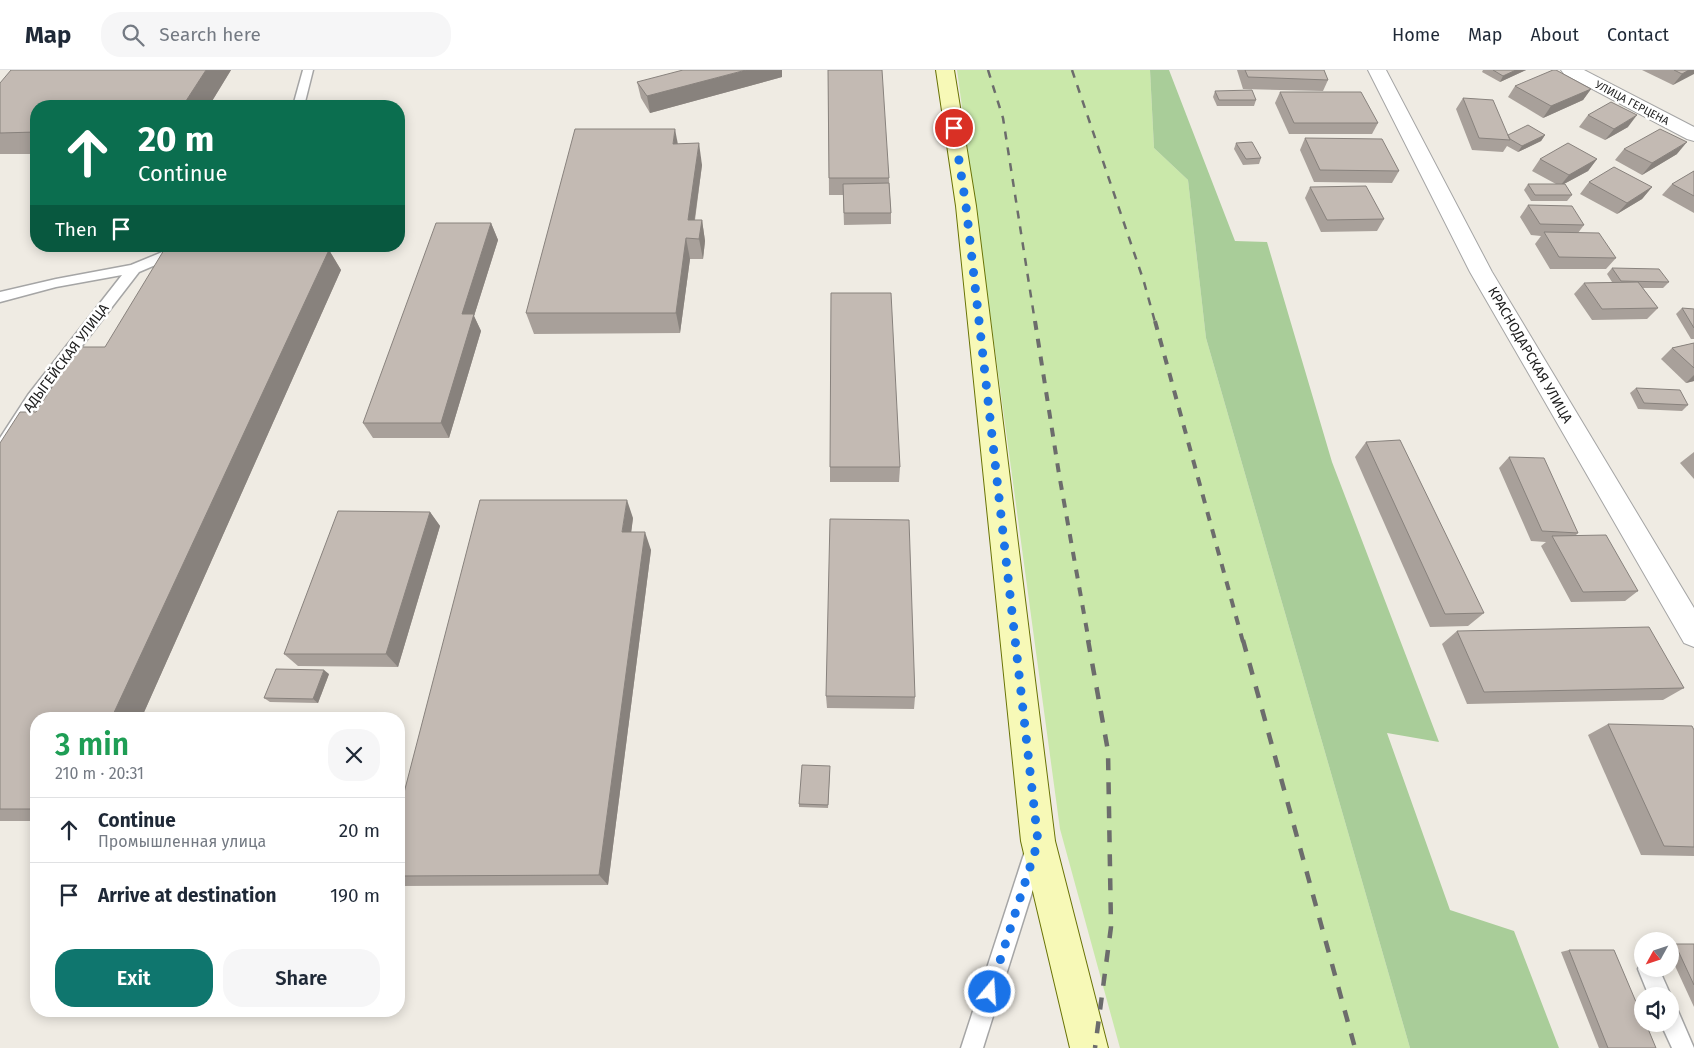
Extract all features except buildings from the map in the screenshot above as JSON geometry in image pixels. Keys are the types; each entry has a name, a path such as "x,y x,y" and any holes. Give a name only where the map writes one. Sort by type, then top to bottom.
{"street":[{"path":"945,70 966,206 1038,842 1089,1048"},
{"name":"КРАСНОДАРСКАЯ УЛИЦА","path":"1377,70 1481,272 1694,634"},
{"name":"УЛИЦА ГЕРЦЕНА","path":"1570,70 1694,135"}],"lane":[{"path":"300,100 308,70"},
{"name":"АДЫГЕЙСКАЯ УЛИЦА","path":"0,297 56,283 134,269 175,252"},
{"name":"АДЫГЕЙСКАЯ УЛИЦА","path":"0,450 33,399 134,269"},
{"path":"972,1048 1038,842"},
{"path":"1676,1032 1683,1048"}],"green space":[{"path":"957,70 1150,70 1154,148 1188,180 1206,338 1410,1048 1120,1048 1060,829"},
{"path":"1150,70 1169,70 1235,241 1267,242 1332,462 1439,742 1387,733 1450,910 1514,931 1559,1048 1410,1048 1206,338 1188,180 1154,148"}],"railway":[{"path":"988,70 1003,118 1035,322"},
{"path":"1072,70 1144,282 1155,322"},
{"path":"1035,321 1059,474 1089,642"},
{"path":"1155,321 1243,642"},
{"path":"1088,640 1108,751 1111,927 1095,1048"},
{"path":"1243,640 1355,1048"}],"route":[{"path":"954,128 966,206 1038,842 990,992"}]}
